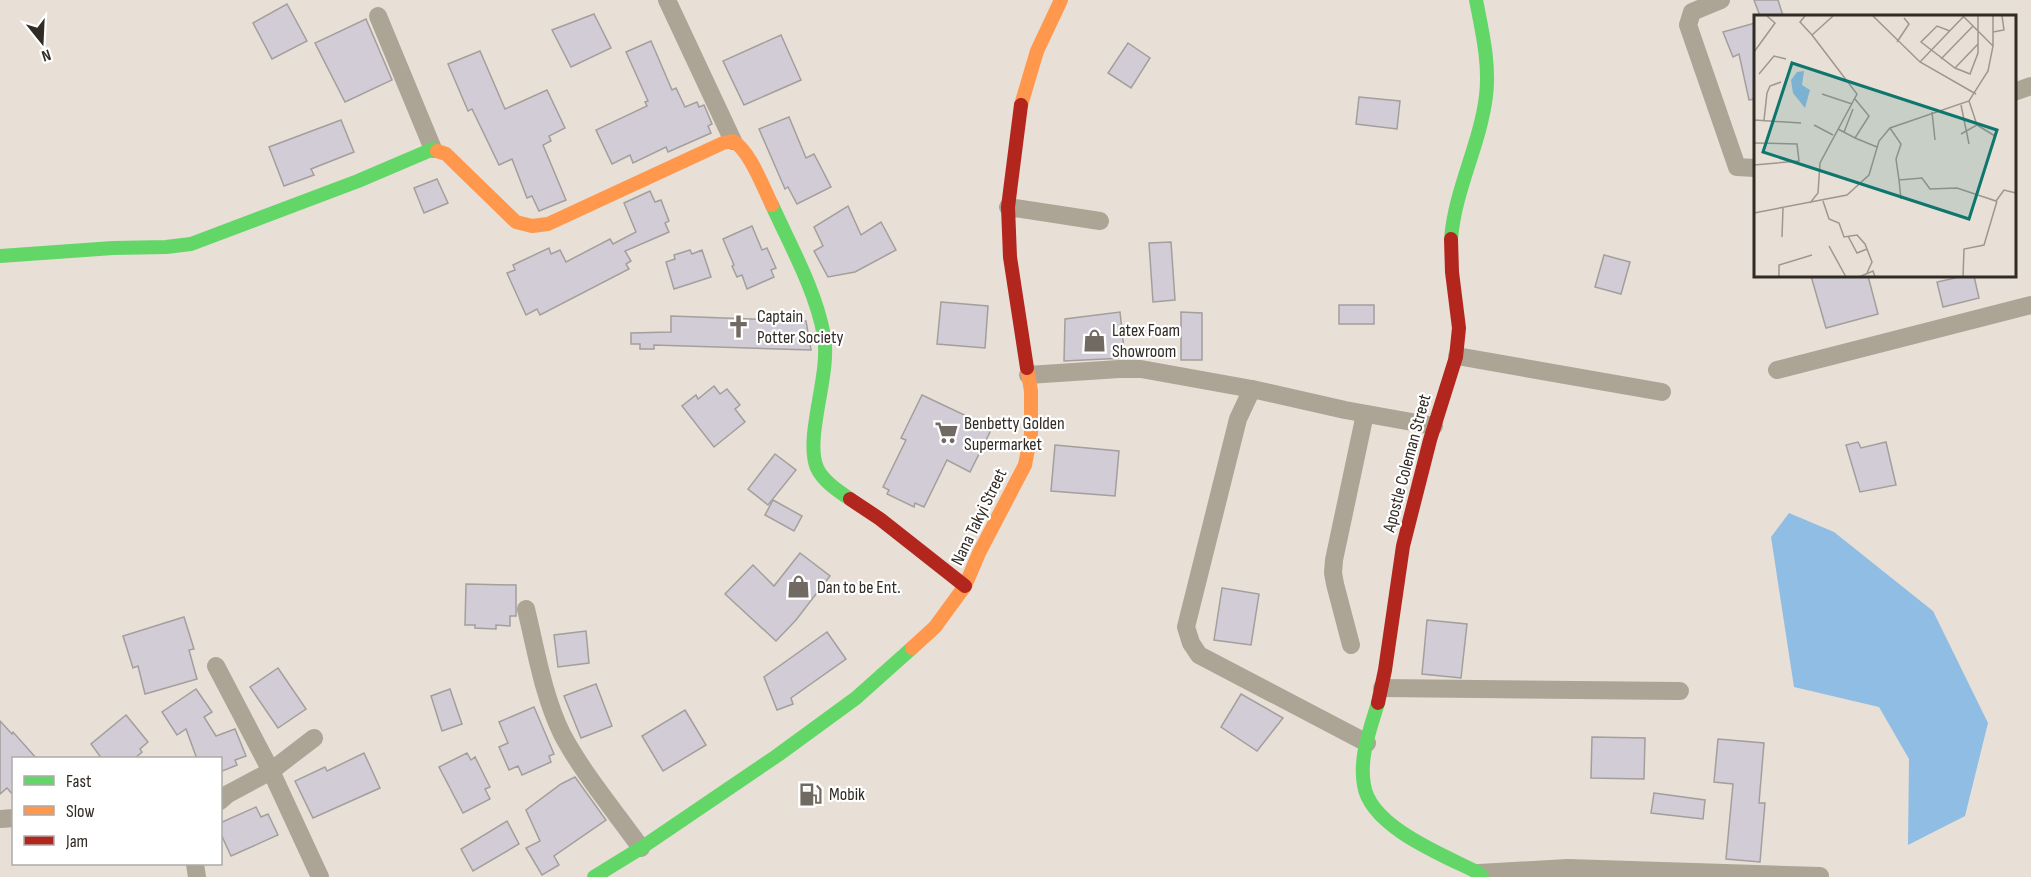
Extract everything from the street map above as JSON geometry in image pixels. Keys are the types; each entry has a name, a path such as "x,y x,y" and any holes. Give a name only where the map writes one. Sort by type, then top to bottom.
{"street":[{"path":"667,0 733,141 740,145 766,192 822,320 826,354 823,391 814,439 814,457 818,469 837,489 965,586"},
{"name":"Nana Takyi Street","path":"594,877 641,848 778,755 856,698 935,627 965,586 979,553 1025,465 1031,434 1028,375 1010,257 1008,207 1022,99 1037,51 1061,0"},
{"name":"Apostle Coleman Street","path":"1476,0 1488,65 1484,108 1456,203 1451,243 1460,326 1457,356 1434,426 1402,548 1382,688 1367,743 1364,777 1366,794 1371,806 1382,817 1420,842 1480,875"},
{"path":"1721,0 1692,12 1688,25 1737,167 1754,168"},
{"path":"378,16 433,149"},
{"path":"2016,91 2031,86"},
{"path":"0,256 191,244 358,181 433,149 446,154 516,222 538,227 548,225 639,181 733,141"},
{"path":"1008,207 1100,221"},
{"path":"1777,370 2031,305"},
{"path":"1457,356 1662,392"},
{"path":"1028,375 1141,369 1434,426"},
{"path":"1252,389 1238,419 1186,627 1191,644 1199,655 1367,743"},
{"path":"1351,645 1333,573 1365,414"},
{"path":"526,609 545,691 562,733 578,760 641,848"},
{"path":"216,666 271,771 320,877"},
{"path":"1382,688 1680,691"},
{"path":"222,799 271,771 314,738"},
{"path":"1480,875 1568,868 1820,876"}],"water":[{"path":"1789,513 1834,532 1933,611 1988,723 1965,816 1908,845 1909,759 1879,707 1794,687 1771,537"}],"building":[{"path":"1754,0 1778,0 1783,15 1760,15"},
{"path":"287,4 307,41 272,59 253,23"},
{"path":"594,14 611,48 571,67 552,30"},
{"path":"366,19 392,80 345,102 315,43"},
{"path":"1754,23 1754,99 1749,100 1739,54 1733,57 1723,32"},
{"path":"781,35 801,80 744,105 723,61"},
{"path":"651,41 672,90 676,88 685,107 697,102 699,107 704,105 712,124 708,126 711,133 668,152 666,147 633,163 630,155 612,164 596,130 647,106 645,102 648,101 626,52"},
{"path":"1128,43 1150,58 1131,88 1108,73"},
{"path":"480,51 505,109 547,90 565,128 549,136 551,141 543,145 566,200 539,211 532,196 527,198 512,159 499,165 472,109 468,111 448,64"},
{"path":"1359,97 1400,101 1397,129 1356,124"},
{"path":"789,117 806,158 814,154 831,187 797,204 788,187 785,189 759,129"},
{"path":"341,120 354,152 311,169 314,175 284,186 269,147"},
{"path":"437,179 448,203 424,213 414,188"},
{"path":"650,191 655,202 661,200 669,221 665,223 669,232 625,251 631,261 626,264 629,269 540,315 537,309 526,315 507,273 515,270 513,265 549,248 551,254 560,250 566,262 610,239 613,244 636,232 624,203"},
{"path":"848,206 861,235 881,222 896,250 855,272 828,277 814,251 823,246 814,227"},
{"path":"752,226 762,250 767,248 776,268 771,270 774,277 747,289 742,275 737,277 723,239"},
{"path":"1171,242 1175,300 1153,302 1149,243"},
{"path":"690,250 692,254 702,250 711,277 674,289 666,262 675,259 674,255"},
{"path":"1604,255 1630,262 1621,294 1595,287"},
{"path":"1812,278 1869,278 1878,314 1826,328"},
{"path":"1955,278 1974,278 1979,298 1943,307 1937,282"},
{"path":"941,302 988,306 985,348 937,344"},
{"path":"1339,305 1374,305 1374,324 1339,324"},
{"name":"Latex Foam Showroom","path":"1120,312 1125,358 1064,361 1065,319"},
{"path":"1181,312 1202,313 1202,360 1181,360"},
{"path":"671,316 806,321 811,350 654,345 654,349 640,349 640,344 631,344 631,333 671,332"},
{"path":"714,386 720,394 727,389 740,405 735,409 745,422 714,447 682,406 696,395 698,399"},
{"path":"922,395 992,428 970,472 947,460 924,507 915,503 914,507 887,494 889,490 883,487 906,440 901,438"},
{"path":"1858,442 1861,448 1886,442 1896,485 1860,492 1846,445"},
{"path":"1055,445 1119,451 1115,496 1051,491"},
{"path":"775,454 796,470 768,505 748,489"},
{"path":"773,500 802,516 794,531 765,515"},
{"path":"800,553 830,576 796,620 776,641 725,594 753,565 774,586"},
{"path":"466,584 516,585 516,616 510,616 510,626 496,625 496,629 465,625"},
{"path":"1222,588 1259,594 1251,645 1214,640"},
{"path":"184,617 194,649 189,650 197,679 145,694 138,666 133,668 123,636"},
{"path":"1427,620 1467,624 1461,678 1422,674"},
{"path":"586,631 589,663 558,667 554,635"},
{"path":"827,632 846,659 791,698 793,704 777,710 764,677"},
{"path":"278,668 306,709 278,728 250,687"},
{"path":"596,684 612,726 581,738 564,696"},
{"path":"196,689 212,712 204,717 216,736 235,729 246,756 235,760 237,765 222,771 222,757 196,757 186,729 177,735 162,712"},
{"path":"450,689 462,724 442,731 431,696"},
{"path":"1241,694 1283,718 1257,751 1221,727"},
{"path":"534,707 554,754 549,756 551,762 522,775 518,766 509,770 499,747 508,743 499,722"},
{"path":"685,710 706,745 663,771 642,736"},
{"path":"126,715 148,742 140,749 142,752 136,757 101,757 91,744"},
{"path":"0,721 35,757 12,757 12,794 7,788 0,794"},
{"path":"1592,737 1645,738 1644,779 1591,778"},
{"path":"1718,739 1764,743 1759,803 1765,803 1760,862 1726,859 1733,784 1714,782"},
{"path":"364,753 380,788 313,818 295,781 325,767 327,771"},
{"path":"467,753 471,760 475,757 490,787 485,789 490,799 463,813 439,767"},
{"path":"575,777 606,820 554,856 559,865 542,875 526,848 540,841 526,810 561,784"},
{"path":"1654,793 1705,800 1703,819 1651,813"},
{"path":"256,807 261,817 268,814 278,835 231,856 222,836 222,822"},
{"path":"507,821 519,844 473,871 461,849"}],"traffic: fast":[{"path":"1451,239 1457,202 1479,132 1486,96 1486,60 1476,0"},
{"path":"0,256 191,244 358,181 433,149 437,151"},
{"path":"772,205 809,286 824,336 824,369 814,440 817,468 827,481 850,499"},
{"path":"594,877 641,848 778,755 856,698 912,648"},
{"path":"1378,703 1366,744 1363,764 1364,785 1369,800 1394,827 1429,849 1479,873 1482,877"}],"traffic: slow":[{"path":"1021,105 1037,51 1061,0"},
{"path":"437,151 446,154 516,222 532,226 548,224 723,143 733,141 750,161 772,205"},
{"path":"912,648 935,627 965,586 979,553 1025,465 1031,434 1031,391 1027,368"}],"traffic: jam":[{"path":"1021,105 1008,207 1010,257 1027,368"},
{"path":"1378,703 1403,546 1430,440 1456,357 1459,328 1452,272 1451,239"},
{"path":"850,499 880,519 965,586"}],"place":[{"name":"Captain Potter Society","path":"739,326"},
{"name":"Latex Foam Showroom","path":"1094,340"},
{"name":"Benbetty Golden Supermarket","path":"946,433"},
{"name":"Dan to be Ent.","path":"799,587"},
{"name":"Mobik","path":"811,794"}]}
